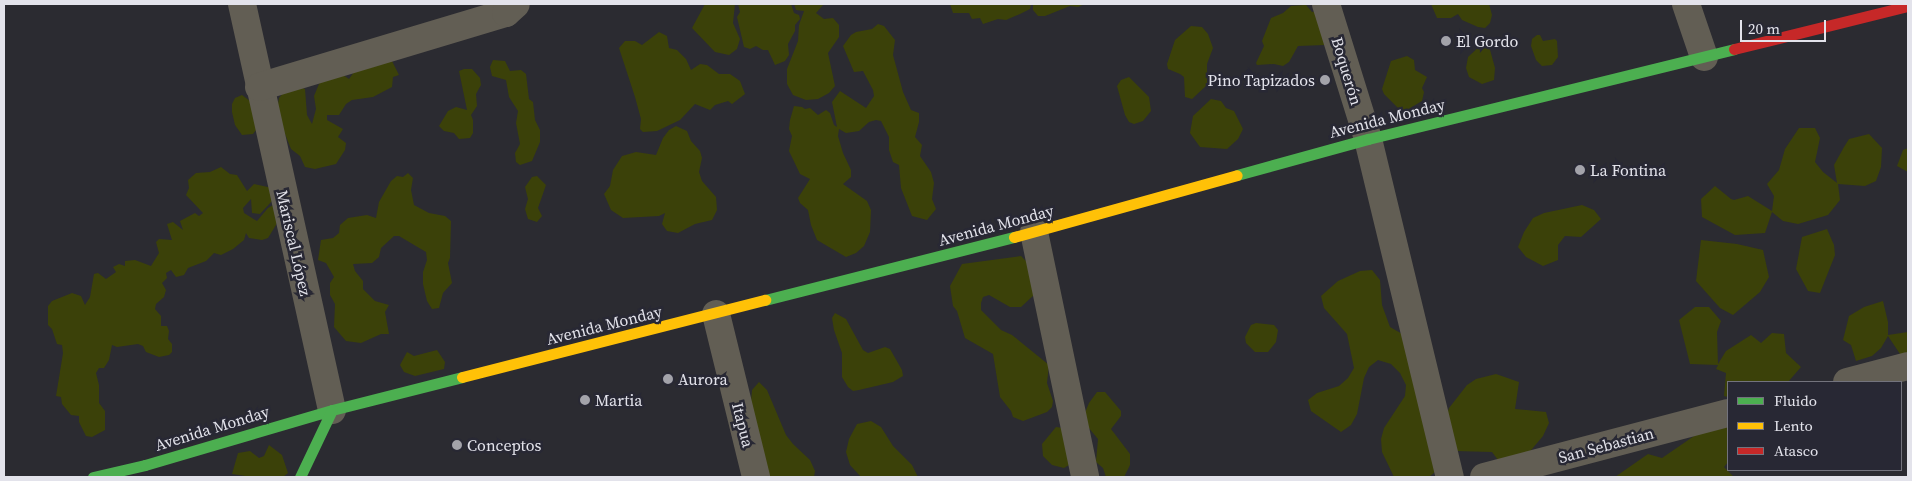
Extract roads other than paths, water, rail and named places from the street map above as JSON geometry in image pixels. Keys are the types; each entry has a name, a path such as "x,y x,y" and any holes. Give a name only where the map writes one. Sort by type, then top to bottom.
{"main road":[{"name":"Avenida Monday","path":"93,477 145,465 332,410 1034,232 1368,139 1908,6"},
{"path":"300,477 332,410"}],"street":[{"name":"Mariscal López","path":"242,4 332,410"},
{"path":"259,87 506,13 516,4"},
{"name":"Boquerón","path":"1326,4 1368,139 1450,477"},
{"path":"1686,4 1704,57"},
{"path":"1034,232 1086,477"},
{"name":"Itapua","path":"716,314 756,477"},
{"path":"1852,381 1908,366"},
{"name":"San Sebastian","path":"1484,477 1727,413"}],"place":[{"name":"El Gordo","path":"1446,41"},
{"name":"Pino Tapizados","path":"1325,80"},
{"name":"La Fontina","path":"1580,170"},
{"name":"Aurora","path":"668,379"},
{"name":"Martia","path":"585,400"},
{"name":"Conceptos","path":"457,445"}]}
